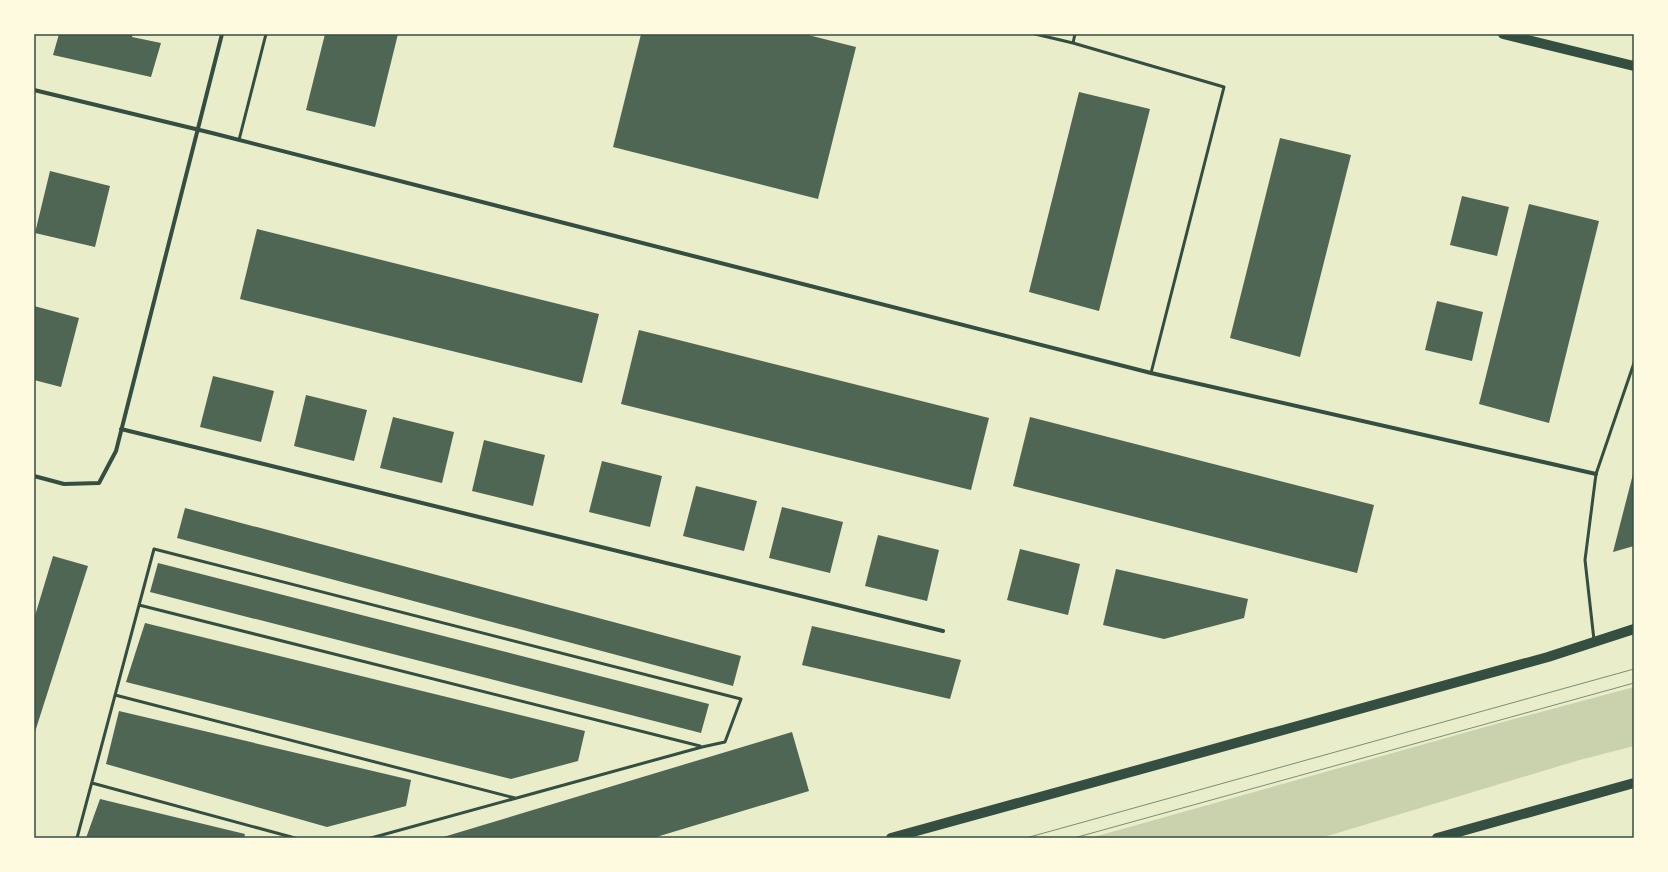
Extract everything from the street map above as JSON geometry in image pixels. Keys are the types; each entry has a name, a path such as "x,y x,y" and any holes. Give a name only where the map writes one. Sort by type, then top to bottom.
{"main road":[{"path":"1503,34 1634,66"},
{"path":"891,838 1548,657 1634,629"},
{"path":"1436,838 1634,783"}],"street":[{"path":"34,476 64,484 99,483 116,451 222,34"},
{"path":"34,90 239,140 1152,373 1596,474"},
{"path":"121,429 943,631"}],"lane":[{"path":"239,140 266,34"},
{"path":"1035,34 1072,43 1224,87 1152,373"},
{"path":"1072,43 1075,34"},
{"path":"1594,642 1585,560 1596,474 1634,363"},
{"path":"77,838 154,549 741,699 725,742 371,838"},
{"path":"139,605 702,747"},
{"path":"115,695 516,798"},
{"path":"92,783 295,838"}],"green space":[{"path":"1634,687 1634,746 1576,761 1321,838 1090,838 1503,722"}],"building":[{"path":"59,34 133,34 132,37 161,43 151,77 53,55"},
{"path":"325,34 398,34 375,127 306,110"},
{"path":"641,34 804,34 856,47 818,199 613,147"},
{"path":"1079,92 1150,109 1099,311 1029,292"},
{"path":"1280,138 1351,155 1300,357 1230,338"},
{"path":"50,171 110,186 95,247 35,233"},
{"path":"1462,196 1509,207 1497,256 1450,245"},
{"path":"1529,204 1599,221 1549,423 1479,404"},
{"path":"257,229 599,314 582,383 240,299"},
{"path":"1437,301 1483,312 1472,361 1425,350"},
{"path":"34,306 79,318 61,387 34,380"},
{"path":"639,330 989,418 971,490 621,404"},
{"path":"213,376 274,391 261,442 200,427"},
{"path":"306,395 367,410 354,461 294,446"},
{"path":"393,417 454,432 442,483 380,468"},
{"path":"1030,417 1374,505 1357,573 1013,486"},
{"path":"484,440 545,455 533,506 472,491"},
{"path":"602,461 662,476 650,527 589,512"},
{"path":"1633,474 1634,546 1613,552"},
{"path":"696,486 757,501 744,551 683,536"},
{"path":"782,507 843,522 830,573 769,558"},
{"path":"185,508 741,656 733,686 177,538"},
{"path":"878,535 939,550 927,601 865,586"},
{"path":"1020,549 1080,564 1068,615 1007,600"},
{"path":"53,556 88,566 34,735 34,619"},
{"path":"158,563 709,704 701,733 150,592"},
{"path":"1116,569 1248,599 1244,618 1164,639 1103,625"},
{"path":"145,623 585,731 578,761 511,779 126,682"},
{"path":"812,626 961,660 950,699 802,665"},
{"path":"119,711 411,780 406,806 327,827 106,764"},
{"path":"792,732 809,791 653,838 440,838"},
{"path":"100,799 245,834 244,838 86,838"}],"tram line":[{"path":"1026,838 1634,669"},
{"path":"1074,838 1634,683"}]}
